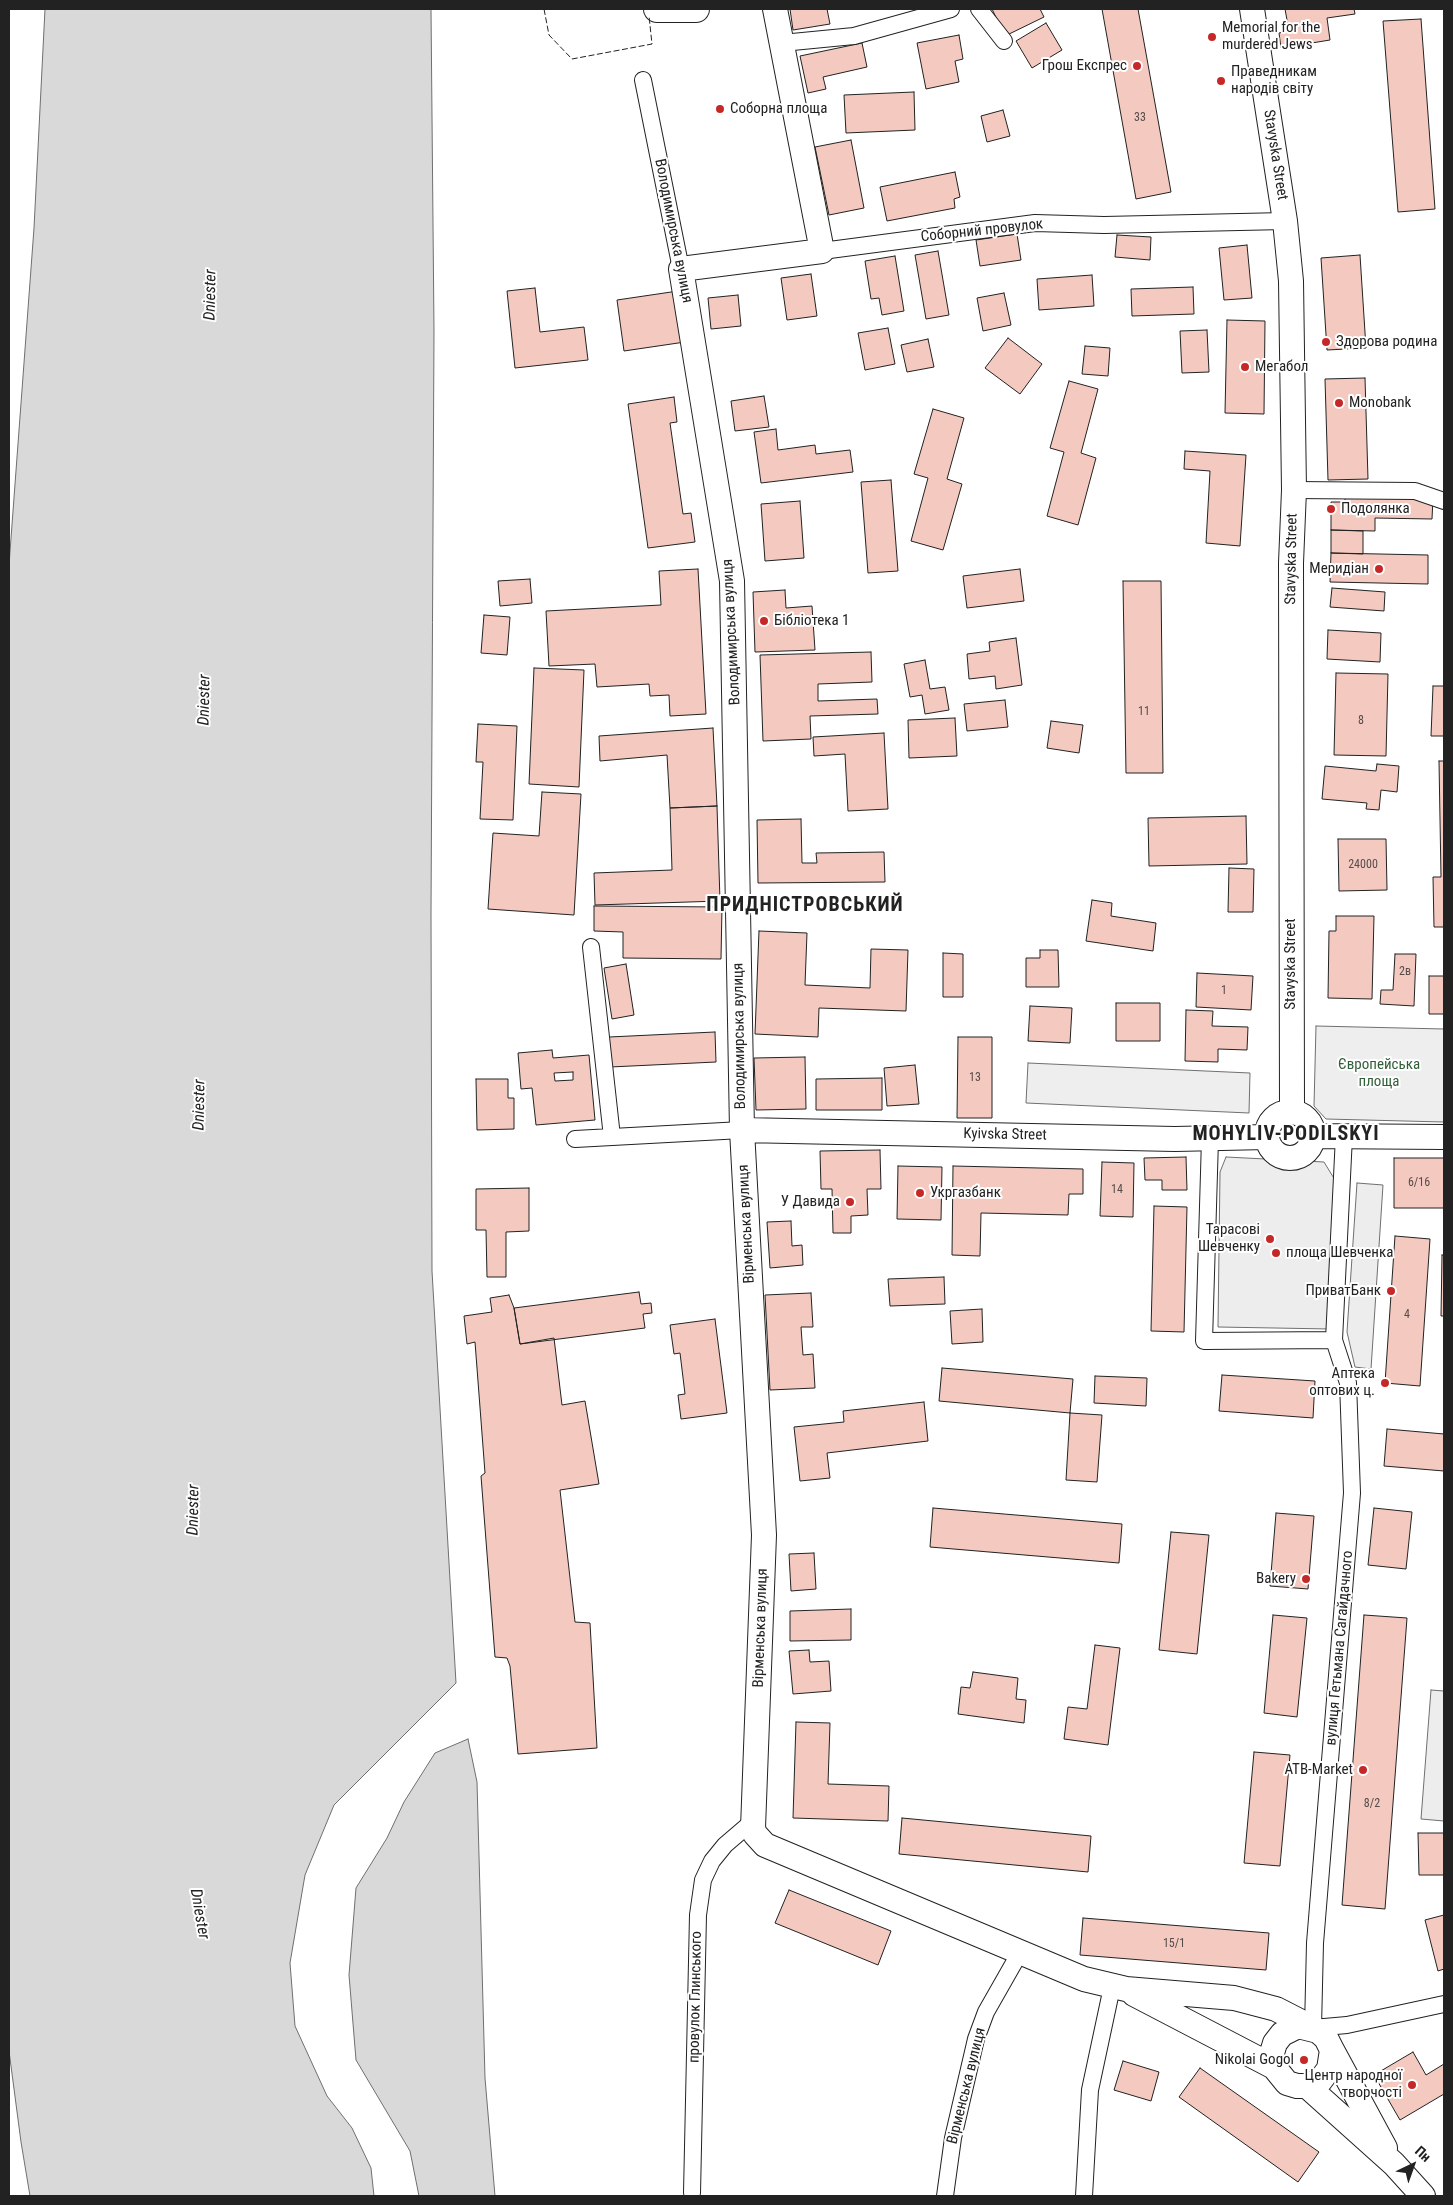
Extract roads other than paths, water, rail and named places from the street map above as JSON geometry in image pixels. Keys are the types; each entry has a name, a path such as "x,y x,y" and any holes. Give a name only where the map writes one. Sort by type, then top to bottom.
{"main road":[{"path":"657,9 696,9"},
{"path":"775,9 822,251"},
{"name":"Stavyska Street","path":"1252,9 1285,221 1291,281 1294,490 1291,601 1292,1112"},
{"name":"Соборний провулок","path":"681,269 822,251"},
{"name":"Володимирська вулиця","path":"681,269 732,582 742,1130"},
{"path":"1292,1112 1303,1116 1309,1121 1313,1136 1307,1150 1293,1157 1279,1155 1273,1150 1267,1137 1270,1123 1275,1117 1282,1113 1292,1112"},
{"name":"Kyivska Street","path":"742,1130 1210,1139 1267,1137"},
{"name":"Вірменська вулиця","path":"742,1130 764,1535 753,1821 755,1834 765,1845 1019,1954 1084,1979 1119,1988 1234,1998 1276,2009 1313,2028"},
{"path":"1313,1136 1444,1136"},
{"name":"Вірменська вулиця","path":"1119,1988 1274,2067"},
{"path":"1332,2050 1330,2069 1320,2081 1307,2086 1287,2083 1274,2067 1272,2054 1275,2042 1282,2034 1298,2026 1313,2028 1326,2038 1394,2164"},
{"path":"1307,2086 1394,2164 1424,2196"}],"street":[{"path":"782,43 854,36 951,9"},
{"path":"979,9 1004,40"},
{"name":"Володимирська вулиця","path":"643,80 681,269"},
{"name":"Соборний провулок","path":"822,251 1034,223 1104,225 1285,221"},
{"path":"1294,490 1415,491 1444,500"},
{"path":"591,947 612,1138"},
{"path":"575,1140 742,1130"},
{"name":"вулиця Гетьмана Сагайдачного","path":"1313,2028 1315,1943 1352,1493 1348,1383 1334,1340 1344,1136"},
{"path":"1210,1139 1204,1341 1334,1340"},
{"name":"провулок Глинського","path":"692,2193 698,1915 703,1880 712,1861 724,1845 753,1821"},
{"name":"Вірменська вулиця","path":"945,2196 953,2138 976,2039 986,2012 1019,1954"},
{"path":"1084,2196 1090,2090 1119,1988"},
{"path":"1313,2028 1347,2026 1444,2004"}],"water":[{"name":"Dniester","path":"45,9 431,9 434,331 431,914 432,1271 456,1683 334,1805 305,1875 290,1963 295,2026 327,2096 352,2128 371,2168 374,2196 30,2196 21,2142 9,2051 9,565 34,228"},
{"path":"468,1739 477,1782 485,2078 495,2196 419,2196 410,2151 356,2060 349,1975 356,1888 387,1838 404,1802 435,1753"}],"place":[{"name":"Memorial for the murdered Jews","path":"1212,37"},
{"name":"Грош Експрес","path":"1137,66"},
{"name":"Праведникам народів світу","path":"1221,81"},
{"name":"Соборна площа","path":"720,109"},
{"name":"Здорова родина","path":"1326,342"},
{"name":"Мегабол","path":"1245,367"},
{"name":"Monobank","path":"1339,403"},
{"name":"Подолянка","path":"1331,509"},
{"name":"Меридіан","path":"1379,569"},
{"name":"Бібліотека 1","path":"764,621"},
{"name":"Укргазбанк","path":"920,1193"},
{"name":"У Давида","path":"850,1202"},
{"name":"Тарасові Шевченку","path":"1270,1239"},
{"name":"площа Шевченка","path":"1276,1253"},
{"name":"ПриватБанк","path":"1391,1291"},
{"name":"Аптека оптових ц.","path":"1385,1383"},
{"name":"Bakery","path":"1306,1579"},
{"name":"ATB-Market","path":"1363,1770"},
{"name":"Nikolai Gogol","path":"1304,2060"},
{"name":"Центр народної творчості","path":"1412,2085"}],"district":[{"name":"ПРИДНІСТРОВСЬКИЙ","path":"805,906"},
{"name":"MOHYLIV-PODILSKYI","path":"1286,1135"}],"park label":[{"name":"Європейська площа","path":"1379,1074"}]}
